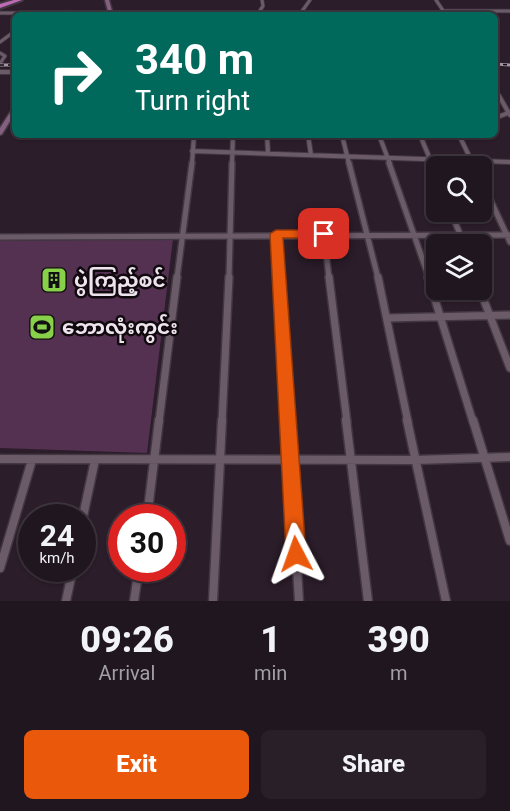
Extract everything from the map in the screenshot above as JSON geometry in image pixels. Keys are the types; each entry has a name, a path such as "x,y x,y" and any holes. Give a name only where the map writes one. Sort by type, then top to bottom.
{"highway":[{"path":"2,3 17,1"}],"street":[{"path":"478,12 510,11"},
{"path":"0,53 5,56 2,62"},
{"path":"498,94 509,114"},
{"path":"502,100 510,105"},
{"path":"0,133 12,114"},
{"path":"149,504 182,235 190,192 194,138"},
{"path":"213,601 231,235 233,138"},
{"path":"267,138 268,153"},
{"path":"308,138 311,155"},
{"path":"343,138 388,318 415,460 446,601"},
{"path":"381,138 415,234 510,541"},
{"path":"421,138 429,156"},
{"path":"460,138 469,156"},
{"path":"192,151 426,159"},
{"path":"492,162 510,162"},
{"path":"492,203 510,242"},
{"path":"455,222 460,234"},
{"path":"276,234 299,601"},
{"path":"324,234 368,601"},
{"path":"0,237 426,234"},
{"path":"492,235 508,235"},
{"path":"484,300 510,368"},
{"path":"388,318 510,315"},
{"path":"0,459 415,460 510,457"},
{"path":"0,568 32,460"},
{"path":"86,504 95,460"},
{"path":"66,601 70,582"},
{"path":"134,601 137,582"}],"shaded area":[{"path":"173,239 147,453 0,448 0,241"}],"railway":[{"path":"498,64 510,65"},
{"path":"0,65 12,65"}],"place":[{"name":"ပွဲကြည့်စင်","path":"54,280"},
{"name":"ဘောလုံးကွင်း","path":"42,327"}],"route":[{"path":"296,554 276,234 324,234"}]}
